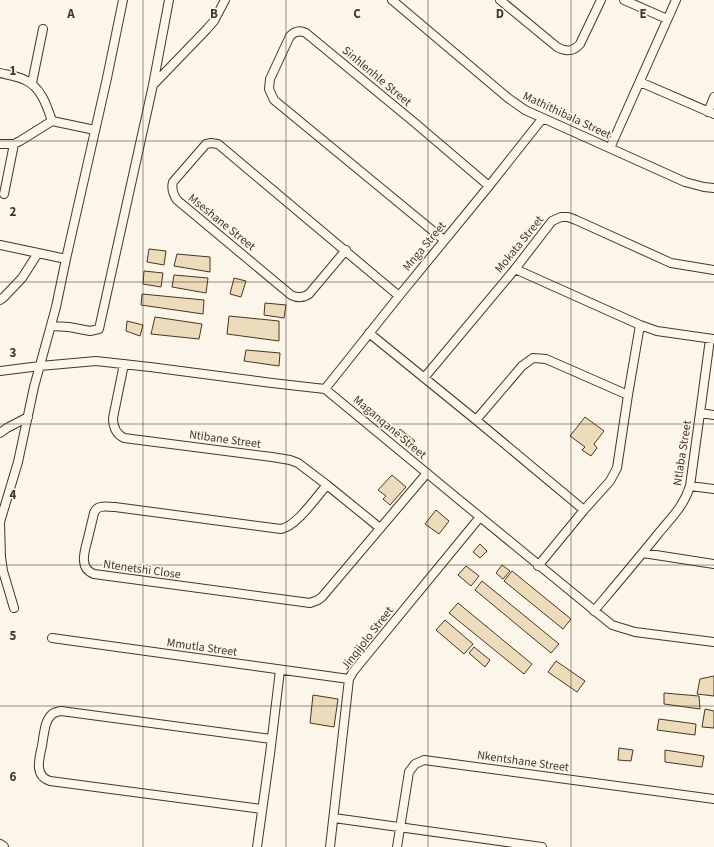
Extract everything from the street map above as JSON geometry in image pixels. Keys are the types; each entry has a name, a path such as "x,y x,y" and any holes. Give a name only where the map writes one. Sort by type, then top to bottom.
{"street":[{"path":"0,522 18,462 40,366 56,307 122,0"},
{"path":"51,326 69,327 90,331 99,329 153,85 169,0"},
{"path":"153,85 214,21 225,0"},
{"name":"Mathithibala Street","path":"392,0 508,98 525,110 542,119 685,182 714,188"},
{"path":"500,0 557,47 568,51 575,49 580,44 600,0"},
{"path":"624,0 667,19"},
{"path":"610,148 676,0"},
{"path":"32,83 43,29"},
{"name":"Sinhlenhle Street","path":"444,240 274,100 269,89 271,75 290,36 296,32 304,32 489,186"},
{"path":"0,73 32,83 40,93 52,121"},
{"path":"640,82 711,113 714,97"},
{"name":"Mnga Street","path":"325,389 542,119"},
{"path":"0,144 14,144 52,121 94,130"},
{"path":"4,194 14,144"},
{"name":"Mseshane Street","path":"346,250 309,294 302,298 295,297 176,200 172,191 173,182 206,144 218,144 346,250 399,296"},
{"name":"Mokata Street","path":"424,378 515,269 552,221 559,217 576,220 671,263 714,270"},
{"path":"0,245 66,259"},
{"path":"0,300 22,278 38,253"},
{"path":"515,269 640,325 658,331 712,339"},
{"path":"538,566 610,481 617,468 640,325"},
{"path":"370,333 584,510"},
{"name":"Ntlaba Street","path":"594,611 643,554 683,503 687,494 690,486 712,339"},
{"path":"476,420 522,366 533,358 546,359 628,395"},
{"path":"0,371 40,366 96,362 124,364 325,389"},
{"name":"Ntibane Street","path":"124,364 113,418 116,432 120,436 124,438 290,460 306,468 380,528"},
{"name":"Maganqane Street","path":"325,389 538,566 612,625 635,632 714,642"},
{"path":"700,413 714,415"},
{"path":"0,433 28,417"},
{"name":"Ntenetshi Close","path":"326,484 300,516 293,523 283,528 272,528 115,507 99,507 94,513 84,556 85,565 89,571 94,574 310,603 322,597 427,473"},
{"path":"690,486 714,489"},
{"name":"Jinqijolo Street","path":"330,847 349,679 361,662 480,518"},
{"path":"0,519 3,571 14,608"},
{"path":"643,554 714,564"},
{"name":"Mmutla Street","path":"52,638 349,679"},
{"path":"257,847 280,670"},
{"path":"262,809 50,782 43,777 39,766 46,724 50,716 54,712 58,711 271,739"},
{"name":"Nkentshane Street","path":"397,847 409,772 415,764 424,760 714,799"},
{"path":"334,818 542,847"}],"building":[{"path":"149,249 166,251 164,265 147,262"},
{"path":"177,254 210,257 210,272 174,266"},
{"path":"144,271 163,273 161,287 143,284"},
{"path":"174,275 208,278 206,293 172,287"},
{"path":"234,278 246,281 241,297 230,294"},
{"path":"142,294 204,300 203,314 141,305"},
{"path":"265,303 286,305 284,318 264,315"},
{"path":"229,316 279,321 279,341 227,334"},
{"path":"155,317 202,324 199,339 151,334"},
{"path":"127,321 143,325 140,336 126,331"},
{"path":"246,350 280,353 279,366 244,361"},
{"path":"585,417 604,431 594,444 597,448 591,456 582,450 585,447 570,436"},
{"path":"400,429 415,441 411,445 397,434"},
{"path":"392,475 406,487 390,505 383,499 386,496 378,490"},
{"path":"436,510 449,521 439,534 425,524"},
{"path":"480,544 487,551 480,558 473,552"},
{"path":"502,565 510,571 503,579 496,573"},
{"path":"466,566 479,576 471,586 458,575"},
{"path":"512,571 571,619 563,629 504,581"},
{"path":"482,581 559,644 551,653 475,590"},
{"path":"458,603 532,664 524,674 449,613"},
{"path":"445,620 473,644 464,654 436,630"},
{"path":"474,647 490,660 485,667 469,653"},
{"path":"556,661 585,681 577,692 548,672"},
{"path":"714,676 714,696 697,694 700,679"},
{"path":"664,693 699,696 700,709 664,704"},
{"path":"313,695 338,699 334,727 310,723"},
{"path":"705,709 714,711 714,728 702,727"},
{"path":"659,719 696,724 695,735 657,730"},
{"path":"619,748 633,750 631,761 618,760"},
{"path":"665,750 704,756 702,767 665,762"}]}
